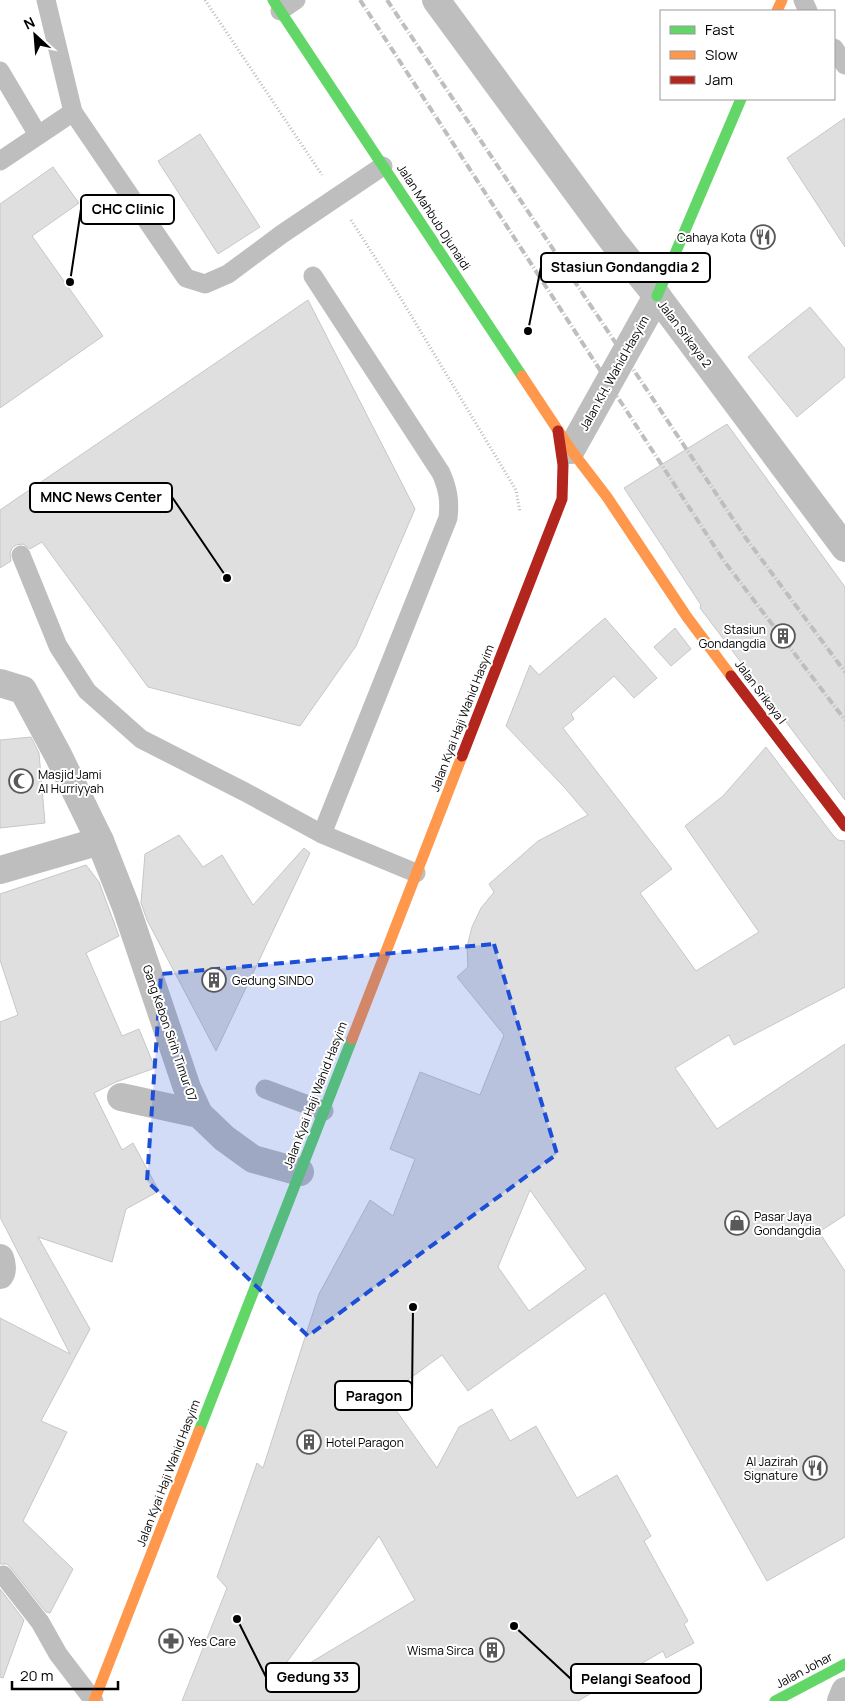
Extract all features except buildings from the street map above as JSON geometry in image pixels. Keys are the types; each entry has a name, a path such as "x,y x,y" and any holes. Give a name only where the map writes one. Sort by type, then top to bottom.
{"street":[{"name":"Jalan Srikaya 2","path":"436,0 613,241 657,296 845,548"},
{"name":"Jalan Mahbub Djunaidi","path":"277,5 564,440"},
{"path":"657,296 741,100"},
{"name":"Jalan KH. Wahid Hasyim","path":"564,440 657,296"},
{"name":"Jalan Srikaya I","path":"564,440 607,496 687,617 845,826"},
{"name":"Jalan Kyai Haji Wahid Hasyim","path":"94,1701 562,499 564,440"},
{"path":"589,490 607,496"},
{"path":"562,499 568,493 574,491"},
{"name":"Gang Kebon Sirih Timur 07","path":"0,683 23,690 58,755 100,841 126,907 187,1088 199,1114 224,1138 253,1159 300,1172"},
{"path":"0,870 100,841"},
{"path":"121,1097 199,1114"},
{"path":"0,1258 2,1262 2,1273 0,1275"},
{"name":"Jalan Johar","path":"775,1701 845,1664"},
{"path":"841,1701 845,1691"}],"lane":[{"path":"46,0 73,112 186,278 205,284 228,274 282,234 383,166"},
{"path":"277,5 296,0"},
{"path":"835,49 845,64"},
{"path":"0,71 38,135"},
{"path":"0,161 73,112"},
{"path":"313,276 441,473 448,490 450,504 448,518 322,834"},
{"path":"21,555 58,646 87,691 141,740 245,792 322,834 416,873"},
{"path":"265,1089 324,1112"},
{"path":"3,1575 40,1622 58,1654 94,1701"}],"path":[{"path":"205,0 398,292 516,490 521,510 518,519"}],"highlighted area":[{"path":"494,944 557,1154 308,1336 147,1181 161,974"}],"railway":[{"path":"360,0 724,561 845,720"},
{"path":"387,0 745,537 845,672"}],"traffic: fast":[{"path":"273,0 522,376"},
{"path":"657,296 741,100"},
{"path":"199,1431 352,1039"},
{"path":"775,1701 845,1664"}],"traffic: slow":[{"path":"777,10 782,0"},
{"path":"522,376 571,450 607,497 687,617 731,676"},
{"path":"352,1039 462,756"},
{"path":"94,1701 199,1431"}],"traffic: jam":[{"path":"462,756 562,499 563,465 558,431"},
{"path":"731,676 845,826"}],"place":[{"name":"Cahaya Kota","path":"763,237"},
{"name":"CHC Clinic","path":"70,282"},
{"name":"Stasiun Gondangdia 2","path":"528,331"},
{"name":"MNC News Center","path":"227,578"},
{"name":"Stasiun Gondangdia","path":"783,636"},
{"name":"Masjid Jami Al Hurriyyah","path":"21,781"},
{"name":"Gedung SINDO","path":"214,980"},
{"name":"Pasar Jaya Gondangdia","path":"737,1223"},
{"name":"Paragon","path":"413,1307"},
{"name":"Hotel Paragon","path":"309,1442"},
{"name":"Al Jazirah Signature","path":"815,1468"},
{"name":"Gedung 33","path":"237,1619"},
{"name":"Pelangi Seafood","path":"514,1626"},
{"name":"Yes Care","path":"171,1641"},
{"name":"Wisma Sirca","path":"492,1650"}]}
